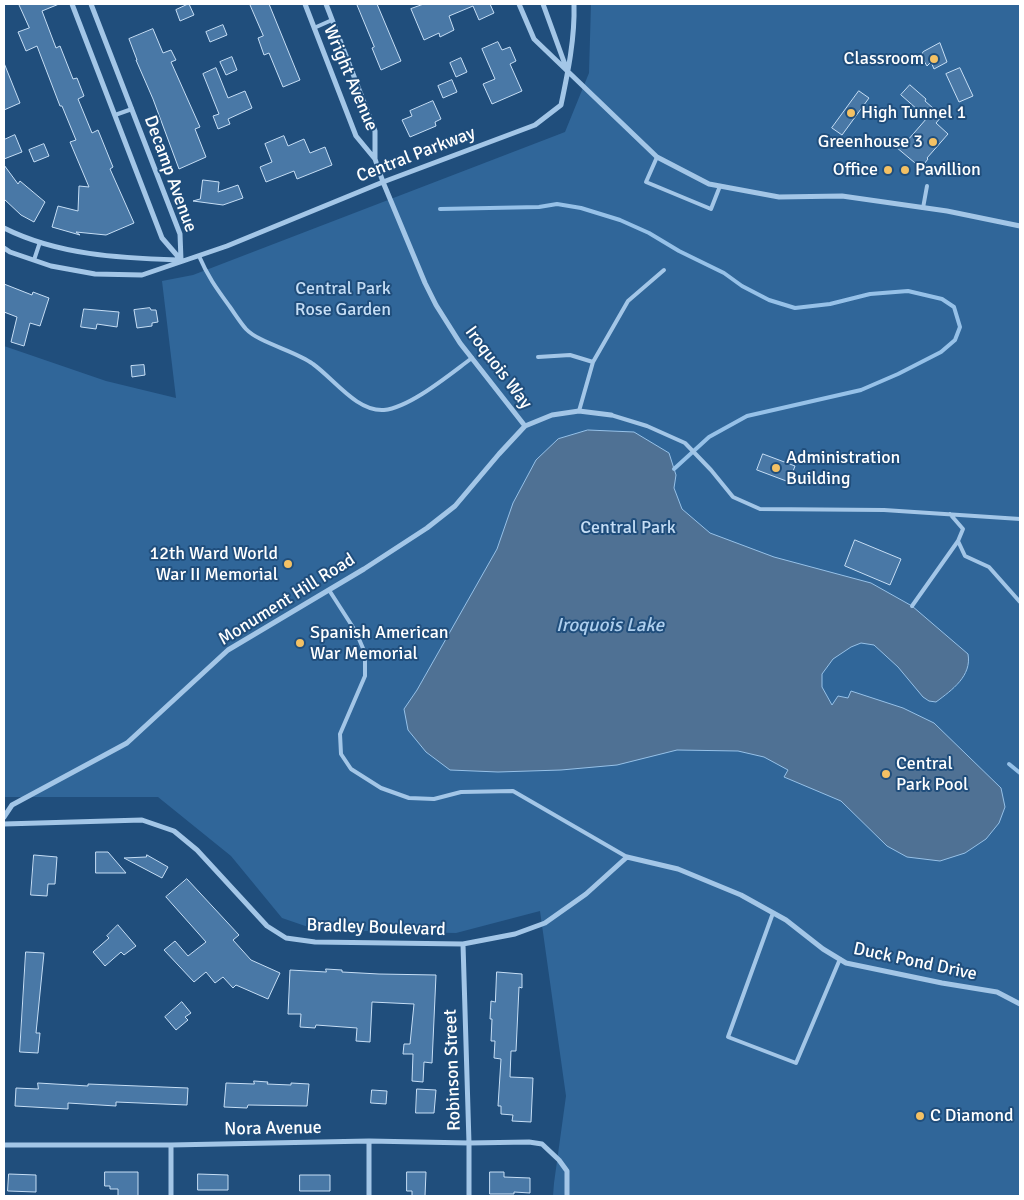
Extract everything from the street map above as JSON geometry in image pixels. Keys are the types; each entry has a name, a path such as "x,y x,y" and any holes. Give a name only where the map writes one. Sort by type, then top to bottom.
{"street":[{"name":"Decamp Avenue","path":"72,4 162,238 181,260"},
{"name":"Decamp Avenue","path":"91,4 180,234 181,260"},
{"name":"Wright Avenue","path":"305,4 356,136 375,159"},
{"name":"Wright Avenue","path":"326,4 375,131 375,159 383,182"},
{"path":"519,4 534,39 657,157 709,184 779,197 842,196 955,212 1020,226"},
{"path":"543,4 568,72"},
{"name":"Central Parkway","path":"4,248 10,252 50,266 95,274 142,275 181,260 227,246 383,182 535,125 561,105 568,72 575,16 574,4"},
{"name":"Iroquois Way","path":"383,182 436,305 472,358 525,426 552,415 579,411 611,415"},
{"name":"Central Parkway","path":"4,228 22,238 73,251 116,257 181,260"},
{"name":"Monument Hill Road","path":"4,817 12,805 127,743 228,650 329,590 427,528 455,506 498,454 525,426"},
{"name":"Bradley Boulevard","path":"4,824 142,820 174,831 198,850 267,926 286,938 315,942 463,944"},
{"path":"463,944 515,934 545,923 586,894 628,857"},
{"name":"Duck Pond Drive","path":"628,857 678,869 741,895 786,920 823,949 846,963 924,980 997,992 1020,1004"},
{"name":"Robinson Street","path":"463,944 469,1196"},
{"path":"369,1141 369,1196"},
{"name":"Nora Avenue","path":"4,1145 171,1145 369,1141 529,1142 542,1144 559,1160 567,1171 567,1196"},
{"path":"171,1145 171,1196"}],"lane":[{"path":"314,28 332,20"},
{"path":"115,115 132,110"},
{"path":"657,157 646,182 711,209 720,186"},
{"path":"923,208 927,186"},
{"path":"34,260 40,242"},
{"path":"198,256 207,276 247,330 268,342 306,359 363,406 384,410 403,404 436,384 472,358"},
{"path":"579,411 593,362 628,301 664,270"},
{"path":"538,357 570,355 593,362"},
{"name":"Iroquois Way","path":"611,415 647,426 684,444 711,470 733,497 760,509 884,510 1020,519"},
{"path":"912,606 958,541 963,529 950,514"},
{"path":"958,541 965,556 989,567 1020,602"},
{"path":"329,590 356,632 365,652 365,676 340,734 341,754 351,769 381,788 409,798 434,799 461,792 513,791 628,857"},
{"path":"773,913 728,1037 796,1063 840,959"}],"green space":[{"name":"Central Park","path":"591,4 1020,4 1020,1196 553,1196 566,1096 540,911 456,933 317,930 282,918 231,856 158,797 4,797 4,346 106,381 176,398 162,281 193,275 565,132 589,73"}],"water":[{"name":"Iroquois Lake","path":"588,430 634,432 669,453 676,475 674,488 682,509 710,533 774,557 871,583 912,606 968,654 967,669 960,682 936,702 929,701 923,697 898,667 874,645 861,643 833,659 822,674 822,687 832,705 838,696 848,698 851,691 903,708 934,723 1001,788 1005,807 999,823 986,839 965,853 940,861 907,857 887,846 841,801 784,777 788,770 764,757 738,751 677,750 617,765 561,770 498,772 450,770 426,752 408,730 404,709 417,690 497,549 513,503 536,460 558,439"}],"building":[{"path":"19,4 59,4 42,11 56,48 60,46 73,79 77,78 84,96 78,99 92,133 98,130 113,167 110,169 134,223 106,235 76,232 80,235 52,227 58,206 78,211 79,186 89,187 70,142 76,140 62,106 60,106 37,46 26,51 18,32 29,28"},
{"path":"189,4 194,15 180,21 176,10"},
{"path":"250,4 269,4 300,80 283,87 269,53 264,55 258,38 263,36"},
{"path":"357,4 377,4 401,61 381,70"},
{"path":"424,4 490,4 494,13 479,20 473,6 449,16 454,30 440,37 439,33 424,40 411,9"},
{"path":"223,25 227,35 210,42 206,32"},
{"path":"153,29 163,53 171,50 176,60 171,62 200,127 195,129 206,157 179,169 129,39"},
{"path":"498,42 502,50 510,47 516,61 510,64 522,91 492,104 483,84 495,79 482,49"},
{"name":"Classroom","path":"940,43 947,62 934,69 931,62 927,66 921,56 923,52"},
{"path":"232,57 237,70 226,75 220,62"},
{"path":"461,58 467,72 456,77 450,63"},
{"path":"4,63 20,103 4,110"},
{"path":"216,68 228,98 245,91 252,108 228,119 230,124 218,129 213,116 219,114 203,74"},
{"path":"960,68 973,96 959,102 946,74"},
{"path":"452,80 457,92 443,98 438,86"},
{"path":"910,85 942,116 936,123 948,134 927,158 921,168 896,147 904,138 907,141 927,118 901,95"},
{"name":"High Tunnel 1","path":"859,91 869,98 842,135 832,128"},
{"path":"433,101 441,119 435,122 436,126 410,137 402,120 412,116 410,111"},
{"path":"15,135 22,152 4,159 4,140"},
{"path":"284,136 288,146 304,139 310,153 325,147 332,165 297,179 294,171 266,182 260,167 272,162 265,144"},
{"path":"44,144 49,156 34,162 29,150"},
{"path":"4,165 18,184 20,181 45,202 34,222 21,215 4,199"},
{"path":"203,180 219,182 218,192 238,185 243,198 223,205 193,201 200,199"},
{"path":"4,284 32,295 33,292 49,298 40,326 30,323 24,346 11,342 17,317 4,312"},
{"path":"150,308 151,310 156,310 158,322 152,323 152,326 137,328 134,310"},
{"path":"84,309 119,312 117,327 97,324 96,329 81,327"},
{"path":"144,365 145,375 132,377 131,366"},
{"name":"Administration Building","path":"763,454 795,466 789,482 757,470"},
{"path":"855,540 901,559 890,585 845,566"},
{"path":"96,852 108,852 126,873 96,873"},
{"path":"34,855 57,857 55,884 48,884 47,896 31,895"},
{"path":"147,855 168,867 162,878 124,858 146,857"},
{"path":"187,879 239,935 233,940 251,960 280,973 268,999 236,985 233,988 223,977 215,983 206,972 194,982 164,950 175,941 188,956 206,942 166,897"},
{"path":"118,925 136,946 124,955 121,952 105,966 93,952 109,938 107,936"},
{"path":"26,952 44,953 36,1033 40,1033 38,1053 20,1052"},
{"path":"326,969 342,970 342,972 436,975 432,1063 424,1062 423,1082 412,1081 413,1054 403,1054 404,1044 410,1044 414,1004 372,1002 370,1042 356,1041 357,1028 316,1025 315,1028 300,1027 301,1014 288,1014 290,970 326,972"},
{"path":"497,972 522,974 522,988 519,987 516,1051 511,1051 510,1077 533,1078 531,1122 512,1121 513,1115 501,1114 501,1106 498,1106 501,1059 494,1058 495,1041 491,1041 492,1019 490,1019 491,1001 495,1002"},
{"path":"182,1002 191,1013 185,1017 188,1020 176,1030 165,1017"},
{"path":"254,1081 268,1082 267,1084 309,1084 307,1106 248,1105 247,1108 224,1107 226,1083 254,1084"},
{"path":"38,1083 188,1088 187,1105 116,1102 116,1106 68,1103 68,1109 15,1106 16,1088 38,1089"},
{"path":"417,1089 436,1090 434,1113 416,1113"},
{"path":"372,1090 387,1091 386,1104 371,1103"},
{"path":"105,1172 138,1172 138,1196 118,1196 118,1189 110,1189 110,1186 105,1186"},
{"path":"407,1172 426,1172 425,1196 412,1196 412,1191 407,1191"},
{"path":"490,1172 504,1172 504,1177 530,1178 530,1193 490,1194"},
{"path":"9,1174 36,1175 36,1192 8,1191"},
{"path":"198,1174 228,1175 228,1190 198,1190"},
{"path":"300,1175 330,1175 330,1191 300,1191"}],"waterway":[{"path":"440,209 539,207 557,204 581,208 620,220 649,233 679,251 724,273 742,286 769,300 795,308 830,304 870,294 908,291 942,299 954,307 960,327 955,340 941,352 861,390 747,416 709,437 674,469"},
{"path":"1009,764 1020,773"}],"place":[{"name":"Classroom","path":"934,59"},
{"name":"High Tunnel 1","path":"851,113"},
{"name":"Greenhouse 3","path":"933,142"},
{"name":"Office","path":"888,170"},
{"name":"Pavillion","path":"905,170"},
{"name":"Administration Building","path":"776,468"},
{"name":"12th Ward World War II Memorial","path":"288,564"},
{"name":"Spanish American War Memorial","path":"300,643"},
{"name":"Central Park Pool","path":"886,774"},
{"name":"C Diamond","path":"920,1116"}],"park label":[{"name":"Central Park Rose Garden","path":"343,299"}]}
